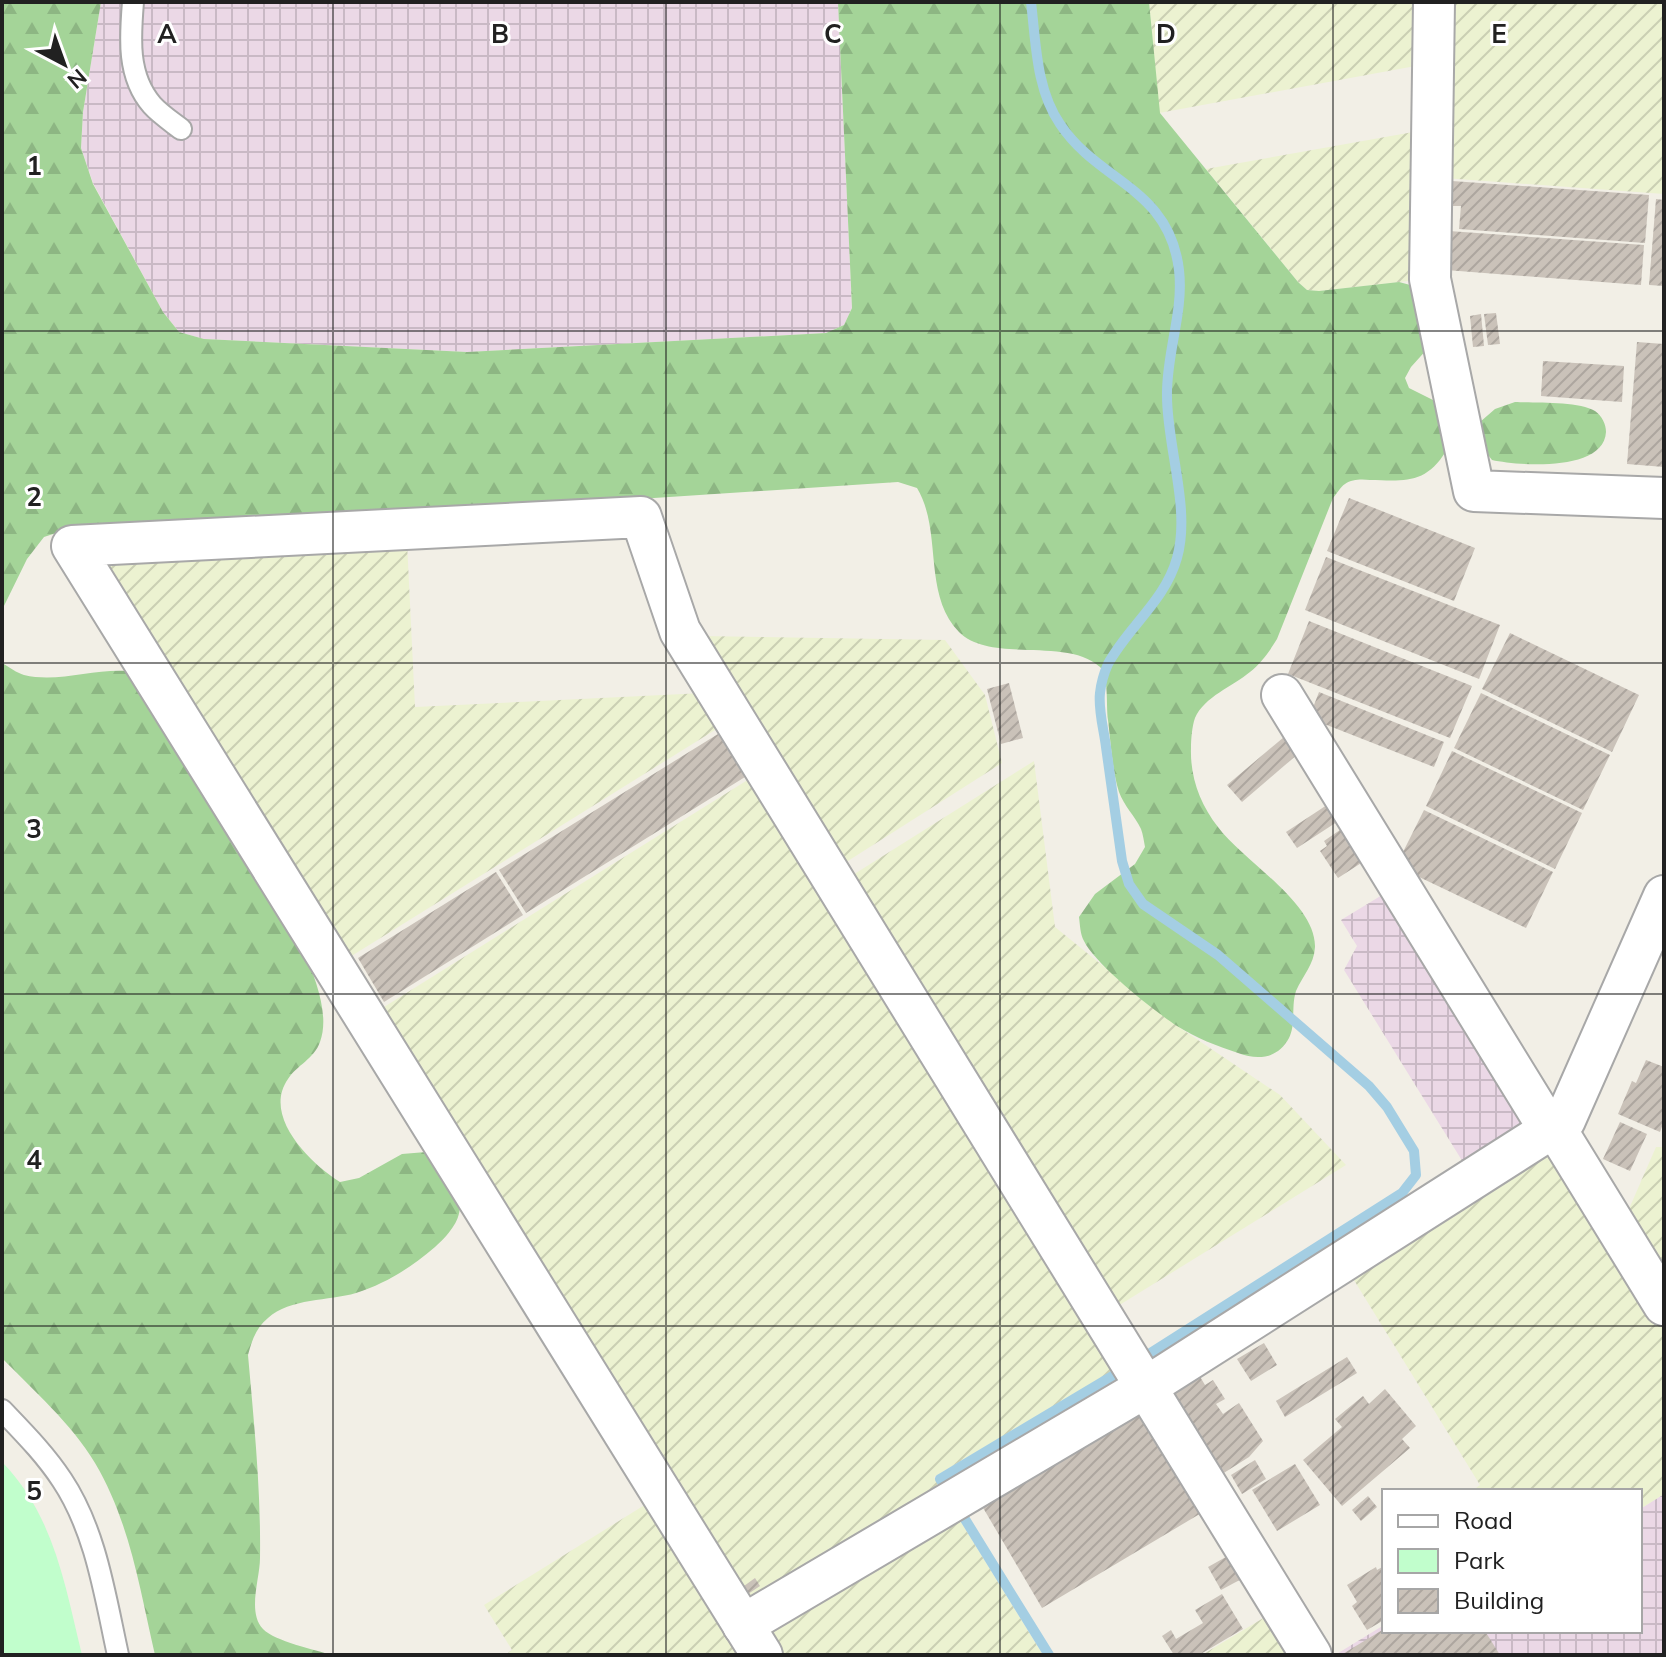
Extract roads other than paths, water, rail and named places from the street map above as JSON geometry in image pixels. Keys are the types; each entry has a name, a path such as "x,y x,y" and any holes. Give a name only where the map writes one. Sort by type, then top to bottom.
{"street":[{"path":"1434,2 1430,279 1474,491 1664,498"},
{"path":"1311,1655 1146,1387 680,631 641,517 72,546 753,1640 1146,1387 1565,1120 1664,896"},
{"path":"1282,695 1664,1305"}],"lane":[{"path":"133,2 130,33 133,71 152,105 181,129"},
{"path":"2,1410 55,1470 82,1517 95,1555 118,1655"}],"waterway":[{"path":"1031,2 1038,65 1052,110 1076,144 1147,203 1162,220 1173,242 1179,270 1179,302 1167,396 1180,499 1181,539 1177,558 1164,588 1108,664 1100,693 1100,713 1122,861 1129,884 1143,904 1218,955 1369,1086 1387,1107 1414,1151 1416,1175 1402,1193 1149,1354"},
{"path":"944,1485 940,1479 1114,1375"},
{"path":"963,1516 1049,1655"}]}
